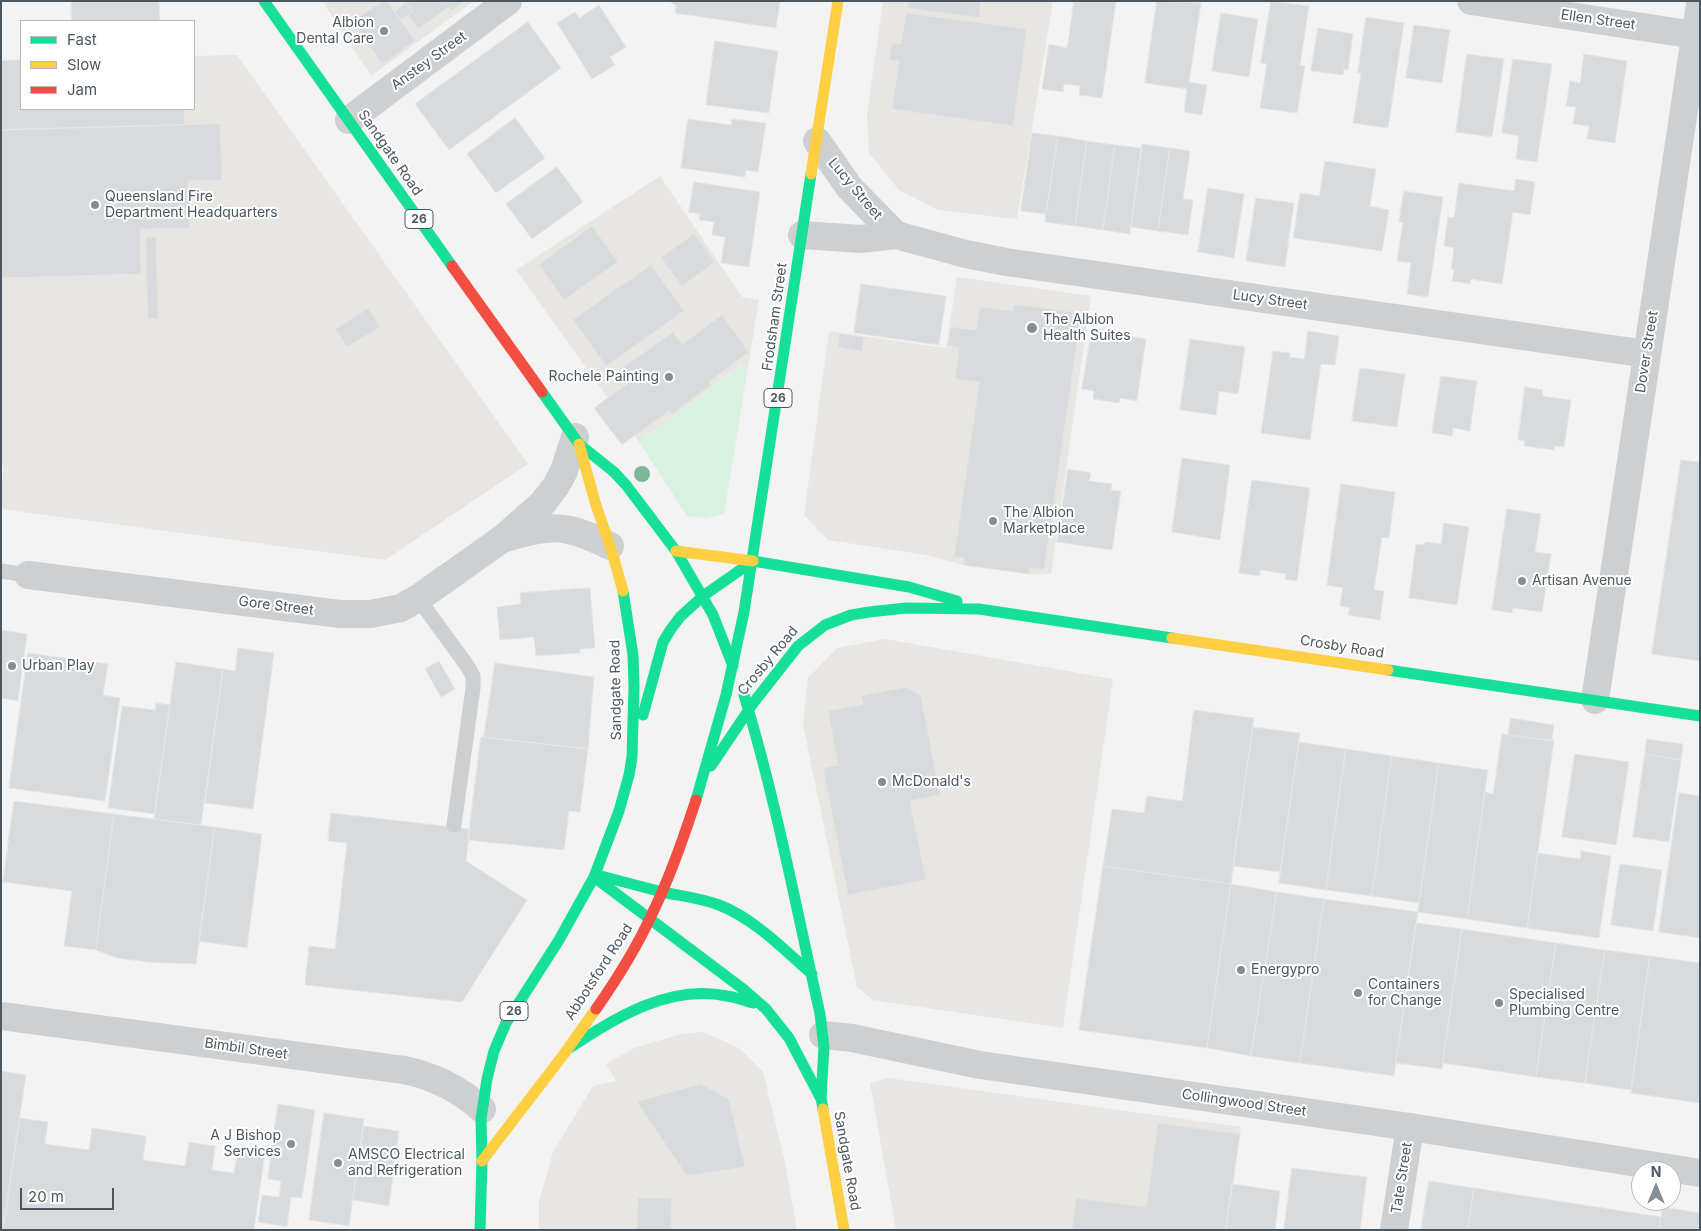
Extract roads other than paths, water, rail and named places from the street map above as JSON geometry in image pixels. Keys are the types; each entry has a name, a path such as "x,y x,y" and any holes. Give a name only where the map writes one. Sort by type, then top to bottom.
{"main road":[{"name":"Sandgate Road","path":"264,1 577,441 614,472 626,485 676,551 703,597 723,640 748,708 775,810 812,974 806,1037 821,1098 844,1230"},
{"name":"Frodsham Street","path":"733,666 753,561 838,1"},
{"name":"Sandgate Road","path":"577,441 622,587 633,655 634,714 632,757 629,775 619,811 594,876 743,989 766,1009 806,1037 821,1098"},
{"name":"Crosby Road","path":"676,551 753,561 909,587 930,592 979,609"},
{"path":"632,757 663,642 677,620 693,604 753,561"},
{"name":"Crosby Road","path":"703,778 748,708 803,640 820,627 834,620 872,611 979,609 1700,716"},
{"name":"26","path":"703,778 733,666"},
{"name":"Abbotsford Road","path":"482,1161 616,980 650,919 662,892 703,778"},
{"path":"594,876 717,904 757,927 812,974"},
{"name":"26","path":"480,1230 482,1161 480,1133 482,1108 490,1065 499,1036 559,940 594,876"},
{"path":"565,1050 624,1014 653,1002 675,996 703,992 722,994 766,1009"}],"street":[{"name":"Anstey Street","path":"349,120 508,1"},
{"name":"Ellen Street","path":"1471,1 1695,34"},
{"name":"Dover Street","path":"1595,700 1700,4"},
{"name":"Lucy Street","path":"817,141 849,187 896,235"},
{"name":"Lucy Street","path":"802,235 861,239 896,235 966,254 1006,262 1647,354"},
{"name":"Gore Street","path":"28,575 340,614 371,614 393,610 401,608 418,598 502,539 542,504 556,486 577,441"},
{"name":"Gore Street","path":"502,539 532,530 559,528 582,532 610,546"},
{"name":"Bimbil Street","path":"1,1016 425,1074 448,1084 482,1108"},
{"name":"Collingwood Street","path":"806,1037 852,1038 980,1065 1410,1127 1700,1173"},
{"name":"Tate Street","path":"1394,1230 1410,1127"}],"lane":[{"path":"1,571 28,575"},
{"path":"418,598 473,676 473,688 454,825"}],"place":[{"name":"Albion Dental Care","path":"384,31"},
{"name":"Queensland Fire Department Headquarters","path":"95,205"},
{"name":"The Albion Health Suites","path":"1032,328"},
{"name":"Rochele Painting","path":"669,377"},
{"name":"The Albion Marketplace","path":"993,521"},
{"name":"Artisan Avenue","path":"1522,581"},
{"name":"Urban Play","path":"12,666"},
{"name":"McDonald's","path":"882,782"},
{"name":"Energypro","path":"1241,970"},
{"name":"Containers for Change","path":"1358,993"},
{"name":"Specialised Plumbing Centre","path":"1499,1003"},
{"name":"A J Bishop Services","path":"291,1144"},
{"name":"AMSCO Electrical and Refrigeration","path":"338,1163"}]}
